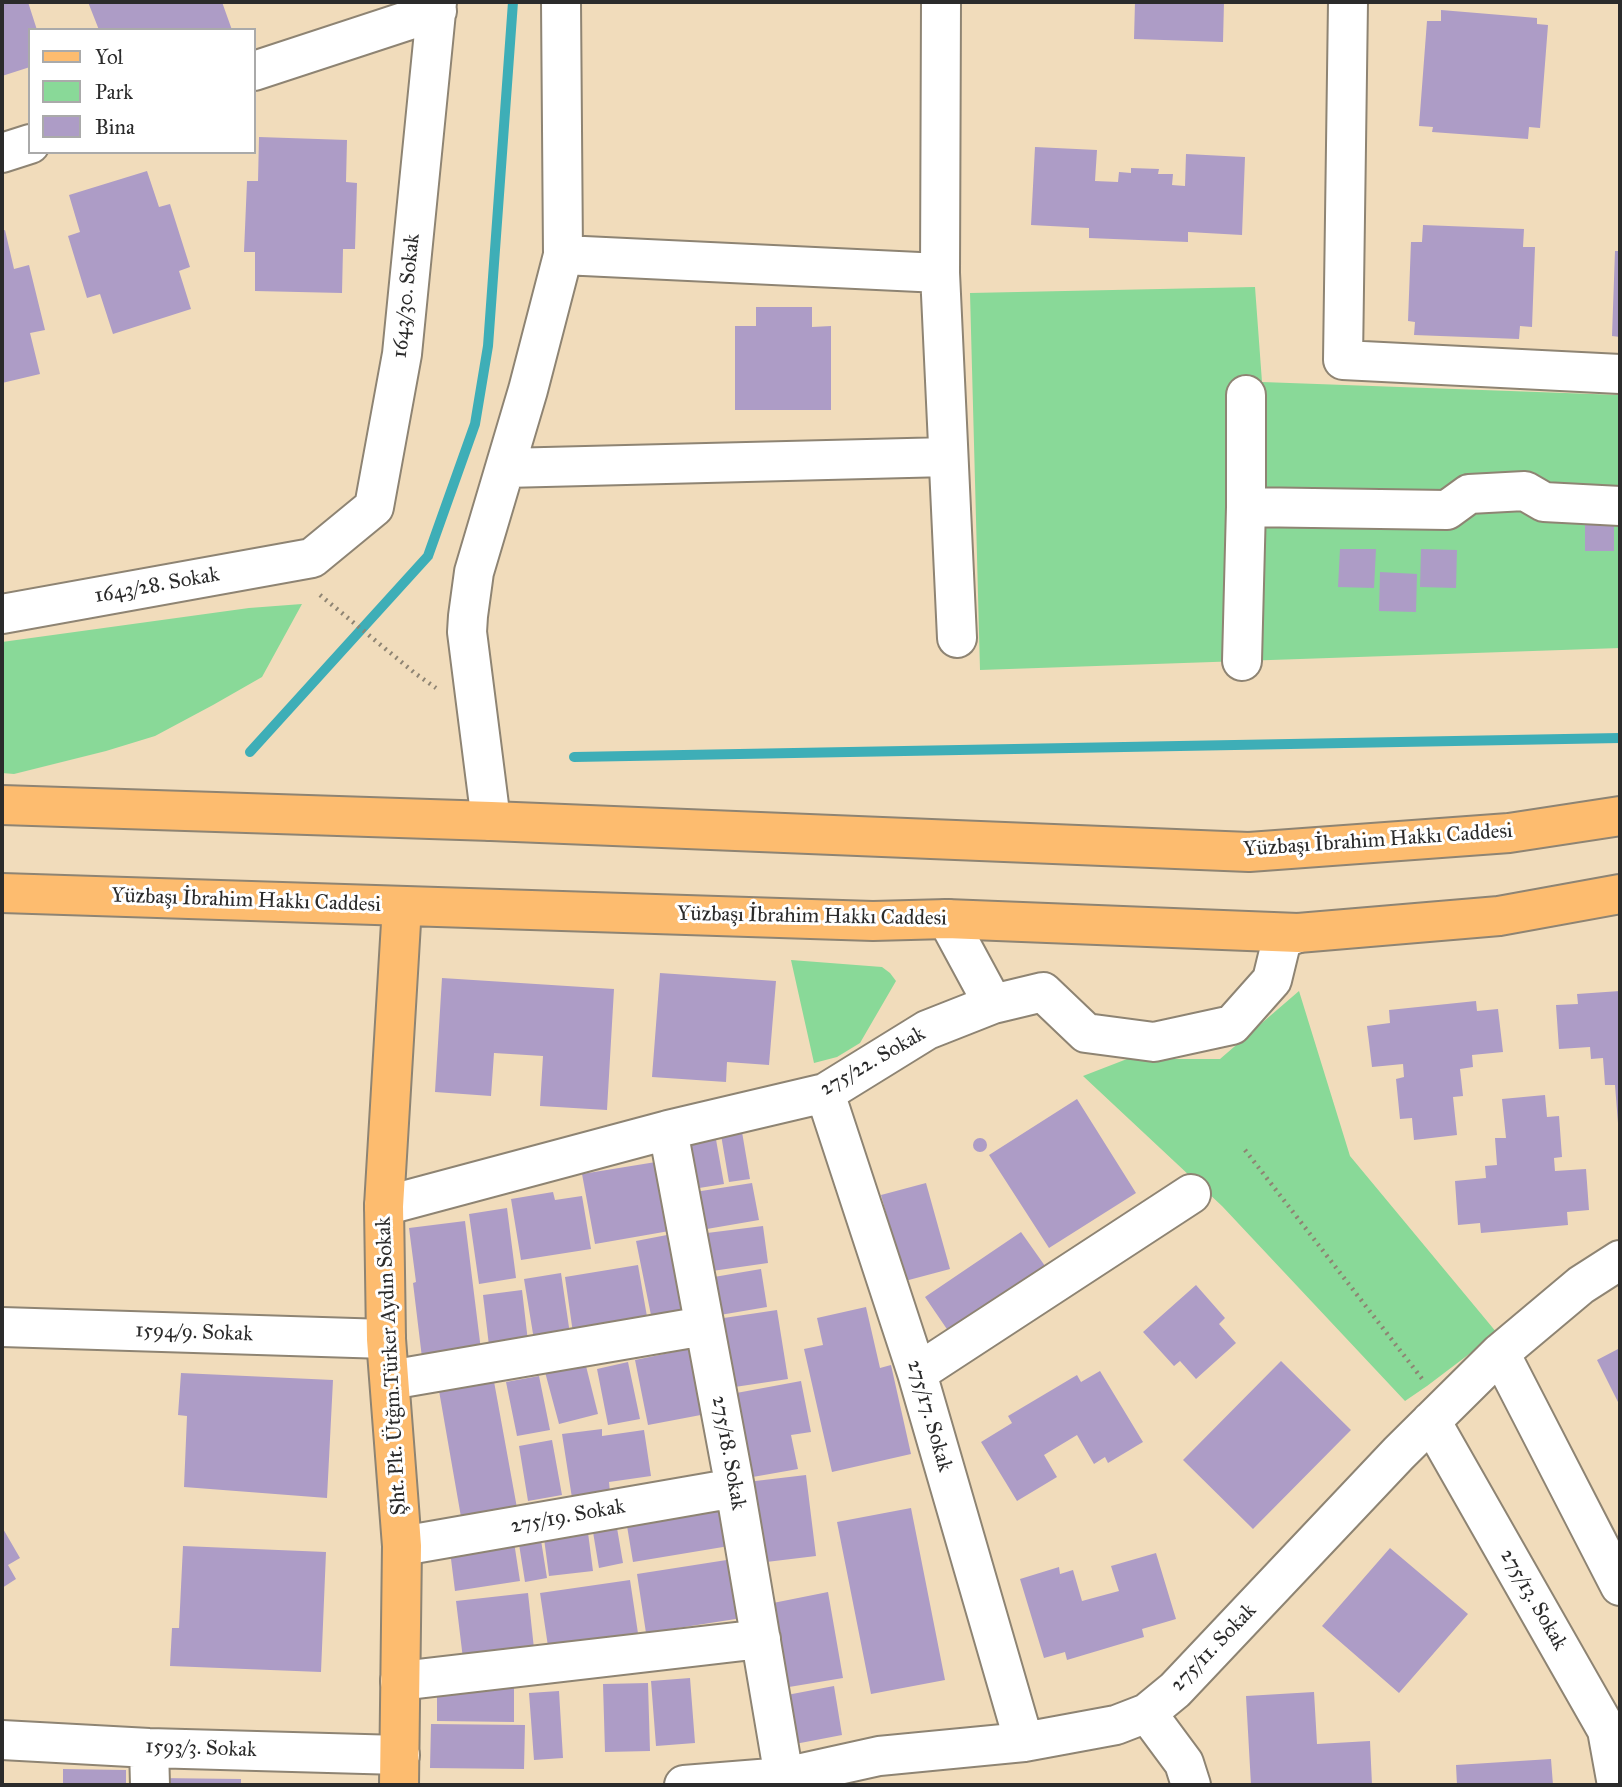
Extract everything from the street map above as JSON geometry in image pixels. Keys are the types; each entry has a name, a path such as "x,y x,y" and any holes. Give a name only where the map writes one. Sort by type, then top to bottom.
{"main road":[{"name":"Yüzbaşı İbrahim Hakkı Caddesi","path":"2,805 491,821 1249,852 1509,833 1620,816"},
{"name":"Yüzbaşı İbrahim Hakkı Caddesi","path":"2,893 873,921 947,919 1298,933 1499,916 1620,894"},
{"name":"Şht. Plt. Ütğm.Türker Aydın Sokak","path":"400,1770 402,1546 386,1339 384,1206 402,906"}],"street":[{"path":"491,821 467,632 468,616 474,572 528,390 563,255 561,2"},
{"path":"941,2 940,273 957,638"},
{"path":"1348,2 1343,360 1620,374"},
{"path":"256,70 437,6"},
{"name":"1643/30. Sokak","path":"312,558 374,507 402,354 437,6"},
{"path":"2,153 28,145"},
{"path":"563,255 940,273"},
{"path":"1242,661 1246,395"},
{"path":"505,468 948,457"},
{"path":"1246,507 1447,510 1469,494 1525,491 1544,502 1620,506"},
{"name":"1643/28. Sokak","path":"2,614 312,558"},
{"path":"947,919 993,1004"},
{"name":"275/22. Sokak","path":"384,1206 668,1130 825,1093 927,1030 993,1004 1043,992 1086,1033 1154,1042 1232,1025 1272,980 1282,939 1298,933"},
{"name":"275/17. Sokak","path":"825,1093 917,1373 1024,1742"},
{"name":"275/18. Sokak","path":"668,1130 735,1488 784,1781"},
{"path":"917,1373 1191,1194"},
{"name":"275/11. Sokak","path":"684,1785 784,1781 879,1756 1024,1742 1116,1726 1147,1713 1175,1690 1380,1473 1500,1353 1581,1285 1620,1260"},
{"path":"390,1380 704,1326"},
{"name":"1594/9. Sokak","path":"2,1328 386,1339"},
{"path":"1500,1353 1620,1586"},
{"name":"275/13. Sokak","path":"1431,1421 1614,1727 1617,1785"},
{"name":"275/19. Sokak","path":"402,1546 735,1488"},
{"path":"400,1681 761,1639"},
{"path":"1147,1713 1184,1763 1191,1785"},
{"name":"1593/3. Sokak","path":"2,1741 149,1748 400,1770"},
{"path":"149,1748 150,1785"}],"path":[{"path":"323,597 416,674"},
{"path":"1245,1150 1427,1386 1431,1421"}],"green space":[{"path":"1255,287 1262,382 1620,395 1620,648 980,670 970,293"},
{"path":"302,604 262,677 213,705 155,736 14,774 2,773 2,642 249,608"},
{"path":"791,960 882,967 890,973 896,981 860,1043 837,1057 814,1063"},
{"path":"1299,991 1350,1156 1497,1333 1405,1401 1222,1206 1083,1076 1127,1059 1220,1059"}],"building":[{"path":"2,2 28,2 36,28 28,28 28,68 2,76"},
{"path":"88,2 222,2 231,28 98,28"},
{"path":"1135,2 1224,2 1223,42 1134,39"},
{"path":"1441,10 1537,18 1537,24 1548,25 1540,128 1529,127 1528,139 1432,132 1433,127 1419,126 1427,21 1441,21"},
{"path":"259,137 347,140 346,182 357,183 355,249 343,249 342,293 255,291 255,252 244,252 247,181 258,181"},
{"path":"1035,147 1097,150 1095,181 1118,182 1119,172 1131,173 1131,168 1159,169 1158,174 1173,174 1172,185 1185,186 1186,154 1245,157 1242,235 1188,232 1188,242 1089,238 1089,228 1031,225"},
{"path":"147,171 159,207 170,204 190,267 179,271 191,309 113,334 100,294 87,298 68,236 80,232 69,195"},
{"path":"1423,225 1524,229 1523,247 1535,247 1532,327 1520,326 1519,339 1414,335 1415,322 1408,321 1411,242 1422,242"},
{"path":"5,230 14,269 29,265 45,330 30,333 40,374 2,383 2,231"},
{"path":"1615,251 1620,251 1620,337 1612,336"},
{"path":"756,307 812,307 812,327 831,326 831,410 735,410 735,326 756,326"},
{"path":"1585,524 1614,524 1614,551 1585,551"},
{"path":"1340,549 1376,549 1374,588 1338,587"},
{"path":"1421,549 1457,550 1456,588 1420,587"},
{"path":"1380,572 1417,574 1416,612 1379,611"},
{"path":"660,973 776,981 769,1065 727,1062 726,1082 652,1077"},
{"path":"442,978 614,989 607,1110 540,1106 543,1056 494,1053 491,1096 435,1092"},
{"path":"1620,991 1618,1123 1615,1085 1605,1085 1603,1058 1591,1059 1590,1047 1559,1049 1556,1005 1578,1004 1577,994"},
{"path":"1476,1001 1477,1011 1498,1009 1503,1052 1472,1055 1473,1067 1460,1069 1463,1096 1453,1097 1457,1135 1414,1140 1412,1118 1400,1119 1396,1079 1404,1077 1403,1064 1372,1067 1367,1026 1390,1023 1389,1010"},
{"path":"1545,1095 1547,1117 1559,1116 1562,1157 1554,1158 1555,1171 1586,1169 1589,1210 1567,1212 1568,1225 1481,1233 1480,1223 1458,1225 1455,1181 1486,1178 1485,1166 1497,1165 1495,1138 1506,1138 1502,1099"},
{"path":"1077,1099 1136,1193 1049,1248 989,1155"},
{"path":"741,1126 750,1179 729,1182 720,1129"},
{"path":"715,1134 724,1184 693,1189 685,1139"},
{"path":"980,1138 985,1140 985,1150 980,1152 975,1150 973,1145 975,1140"},
{"path":"662,1161 675,1230 595,1244 582,1174"},
{"path":"752,1183 759,1220 701,1230 695,1192"},
{"path":"926,1183 950,1269 905,1281 881,1195"},
{"path":"553,1192 555,1200 582,1196 591,1249 521,1260 511,1199"},
{"path":"507,1208 516,1278 479,1284 469,1214"},
{"path":"465,1221 482,1358 423,1366 409,1228"},
{"path":"763,1226 768,1263 712,1271 707,1233"},
{"path":"1021,1232 1050,1273 953,1338 925,1297"},
{"path":"672,1234 688,1318 653,1325 636,1241"},
{"path":"638,1265 649,1328 574,1340 565,1277"},
{"path":"761,1269 767,1307 720,1315 714,1277"},
{"path":"561,1273 571,1341 535,1346 524,1279"},
{"path":"1196,1285 1225,1318 1219,1324 1236,1343 1196,1379 1180,1361 1174,1366 1143,1332"},
{"path":"522,1290 529,1350 490,1354 483,1295"},
{"path":"866,1307 880,1368 891,1365 911,1454 832,1472 804,1349 823,1345 817,1318"},
{"path":"777,1310 788,1379 728,1388 717,1319"},
{"path":"693,1348 706,1414 648,1425 635,1360"},
{"path":"1620,1348 1620,1406 1597,1360"},
{"path":"1281,1361 1351,1430 1253,1529 1183,1460"},
{"path":"585,1362 598,1414 559,1424 545,1372"},
{"path":"628,1362 640,1419 608,1425 597,1369"},
{"path":"1100,1371 1143,1442 1108,1463 1105,1457 1094,1464 1077,1435 1044,1455 1057,1477 1017,1501 981,1442 1012,1423 1008,1416 1077,1375 1081,1382"},
{"path":"181,1373 333,1380 327,1498 184,1487 187,1416 178,1415"},
{"path":"493,1376 517,1508 461,1517 438,1385"},
{"path":"539,1376 550,1430 517,1436 506,1382"},
{"path":"801,1381 811,1432 791,1435 798,1469 747,1478 731,1394"},
{"path":"602,1429 602,1436 644,1430 651,1476 609,1482 610,1493 572,1498 562,1434"},
{"path":"552,1440 562,1495 528,1501 519,1446"},
{"path":"806,1475 816,1556 758,1563 747,1482"},
{"path":"721,1497 729,1546 633,1562 625,1514"},
{"path":"911,1508 945,1680 871,1694 837,1522"},
{"path":"587,1525 593,1571 549,1576 543,1531"},
{"path":"2,1527 20,1558 8,1565 16,1579 2,1588"},
{"path":"617,1528 623,1563 599,1568 593,1532"},
{"path":"540,1534 547,1578 525,1582 518,1538"},
{"path":"514,1542 520,1581 455,1591 450,1551"},
{"path":"183,1546 326,1552 321,1672 170,1666 172,1628 179,1628"},
{"path":"1390,1548 1468,1614 1399,1693 1322,1626"},
{"path":"1156,1553 1176,1619 1142,1629 1144,1637 1067,1660 1065,1652 1044,1658 1020,1579 1059,1567 1060,1574 1073,1570 1082,1601 1119,1591 1111,1566"},
{"path":"733,1559 742,1618 646,1633 637,1574"},
{"path":"630,1580 639,1640 549,1653 540,1593"},
{"path":"828,1592 843,1678 783,1688 768,1604"},
{"path":"528,1593 535,1658 464,1667 456,1601"},
{"path":"690,1678 695,1743 656,1746 651,1681"},
{"path":"648,1683 650,1751 605,1752 603,1684"},
{"path":"437,1685 514,1685 514,1722 437,1721"},
{"path":"834,1686 842,1735 795,1744 787,1695"},
{"path":"559,1691 563,1758 534,1760 529,1693"},
{"path":"1314,1692 1317,1744 1370,1741 1372,1785 1251,1785 1246,1696"},
{"path":"431,1724 525,1725 524,1769 430,1768"},
{"path":"1551,1759 1553,1785 1457,1785 1456,1765"},
{"path":"63,1769 126,1770 126,1785 63,1785"},
{"path":"158,1778 241,1779 241,1785 158,1785"}],"waterway":[{"path":"250,752 428,556 475,424 488,346 513,2"},
{"path":"574,757 1620,738"}]}
